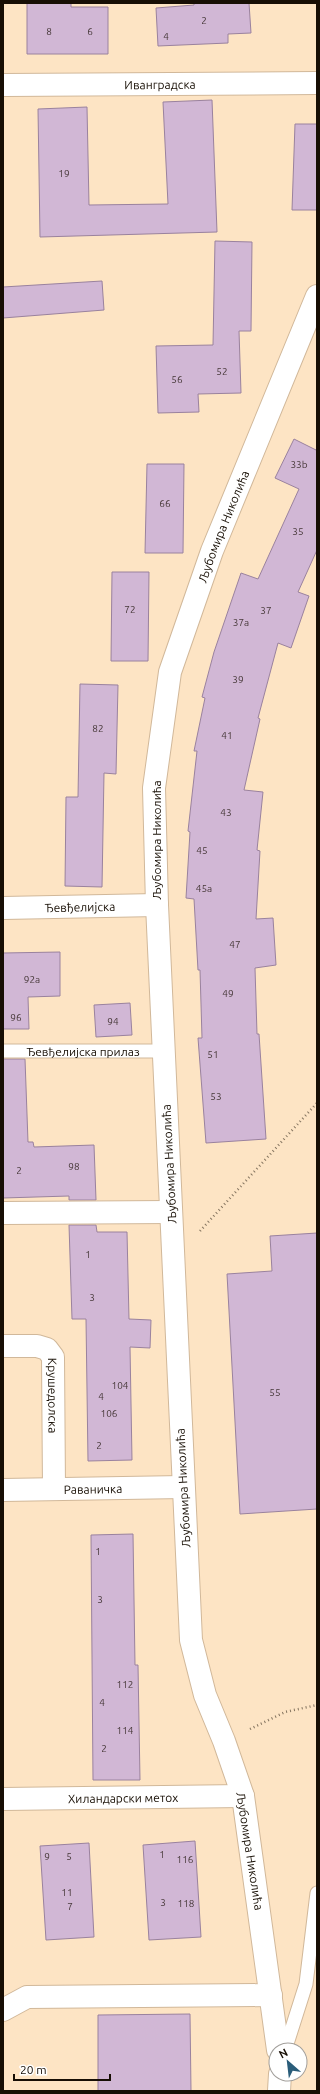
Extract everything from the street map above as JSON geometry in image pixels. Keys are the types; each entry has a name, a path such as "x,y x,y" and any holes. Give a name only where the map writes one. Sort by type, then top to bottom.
{"street":[{"name":"Иванградска","path":"3,85 317,83"},
{"name":"Љубомира Николића","path":"277,2042 243,1796 224,1741 205,1695 191,1640 163,1051 154,788 170,672 212,552 317,296"},
{"name":"Ђевђелијска","path":"3,908 157,906"},
{"path":"3,1213 171,1212"},
{"name":"Крушедолска","path":"3,1346 37,1346 47,1349 52,1357 54,1489"},
{"name":"Раваничка","path":"3,1490 183,1487"},
{"name":"Хиландарски метох","path":"3,1799 243,1796"},
{"path":"3,2010 27,1997 271,1995"}],"lane":[{"name":"Ђевђелијска прилаз","path":"3,1051 163,1051"},
{"path":"288,2042 306,1984 317,1893"},
{"path":"285,2082 290,2091"}],"path":[{"path":"174,1261 317,1103"},
{"path":"224,1741 285,1712 317,1705"}],"building":[{"path":"27,3 71,3 71,7 108,7 108,54 27,54"},
{"path":"194,3 249,3 251,33 228,34 228,43 158,46 156,8 194,5"},
{"path":"212,100 217,232 40,237 38,109 87,107 89,205 168,204 163,102"},
{"path":"295,124 317,124 317,210 292,210"},
{"path":"215,241 252,242 251,331 239,331 241,393 198,394 199,412 158,413 156,346 213,345"},
{"path":"102,281 104,310 3,318 3,287"},
{"path":"294,439 316,450 317,448 317,550 298,592 309,596 291,648 278,643 258,718 260,719 244,790 263,792 257,850 260,851 256,919 273,918 276,965 255,968 257,1034 259,1034 266,1139 206,1143 198,1038 202,1038 200,970 198,970 194,899 186,898 190,832 188,831 197,751 194,751 205,698 202,697 214,652 241,573 258,579 299,489 275,478"},
{"path":"147,464 184,464 183,553 145,553"},
{"path":"112,572 149,572 148,661 111,661"},
{"path":"80,684 118,685 116,774 104,773 102,887 65,886 66,797 78,797"},
{"path":"60,952 60,996 28,997 29,1029 3,1029 3,953"},
{"path":"130,1003 132,1035 96,1037 94,1005"},
{"path":"3,1059 25,1059 28,1142 33,1142 34,1147 94,1145 96,1200 69,1200 69,1196 3,1198"},
{"path":"69,1225 96,1225 97,1232 127,1232 129,1319 151,1320 150,1348 130,1347 132,1460 88,1461 86,1319 72,1319"},
{"path":"317,1233 317,1509 240,1514 227,1274 272,1271 270,1236"},
{"path":"133,1534 135,1665 138,1665 140,1780 93,1780 91,1535"},
{"path":"195,1841 201,1937 149,1940 143,1845"},
{"path":"89,1843 94,1937 46,1940 40,1846"},
{"path":"190,2014 191,2091 98,2091 98,2015"}]}
